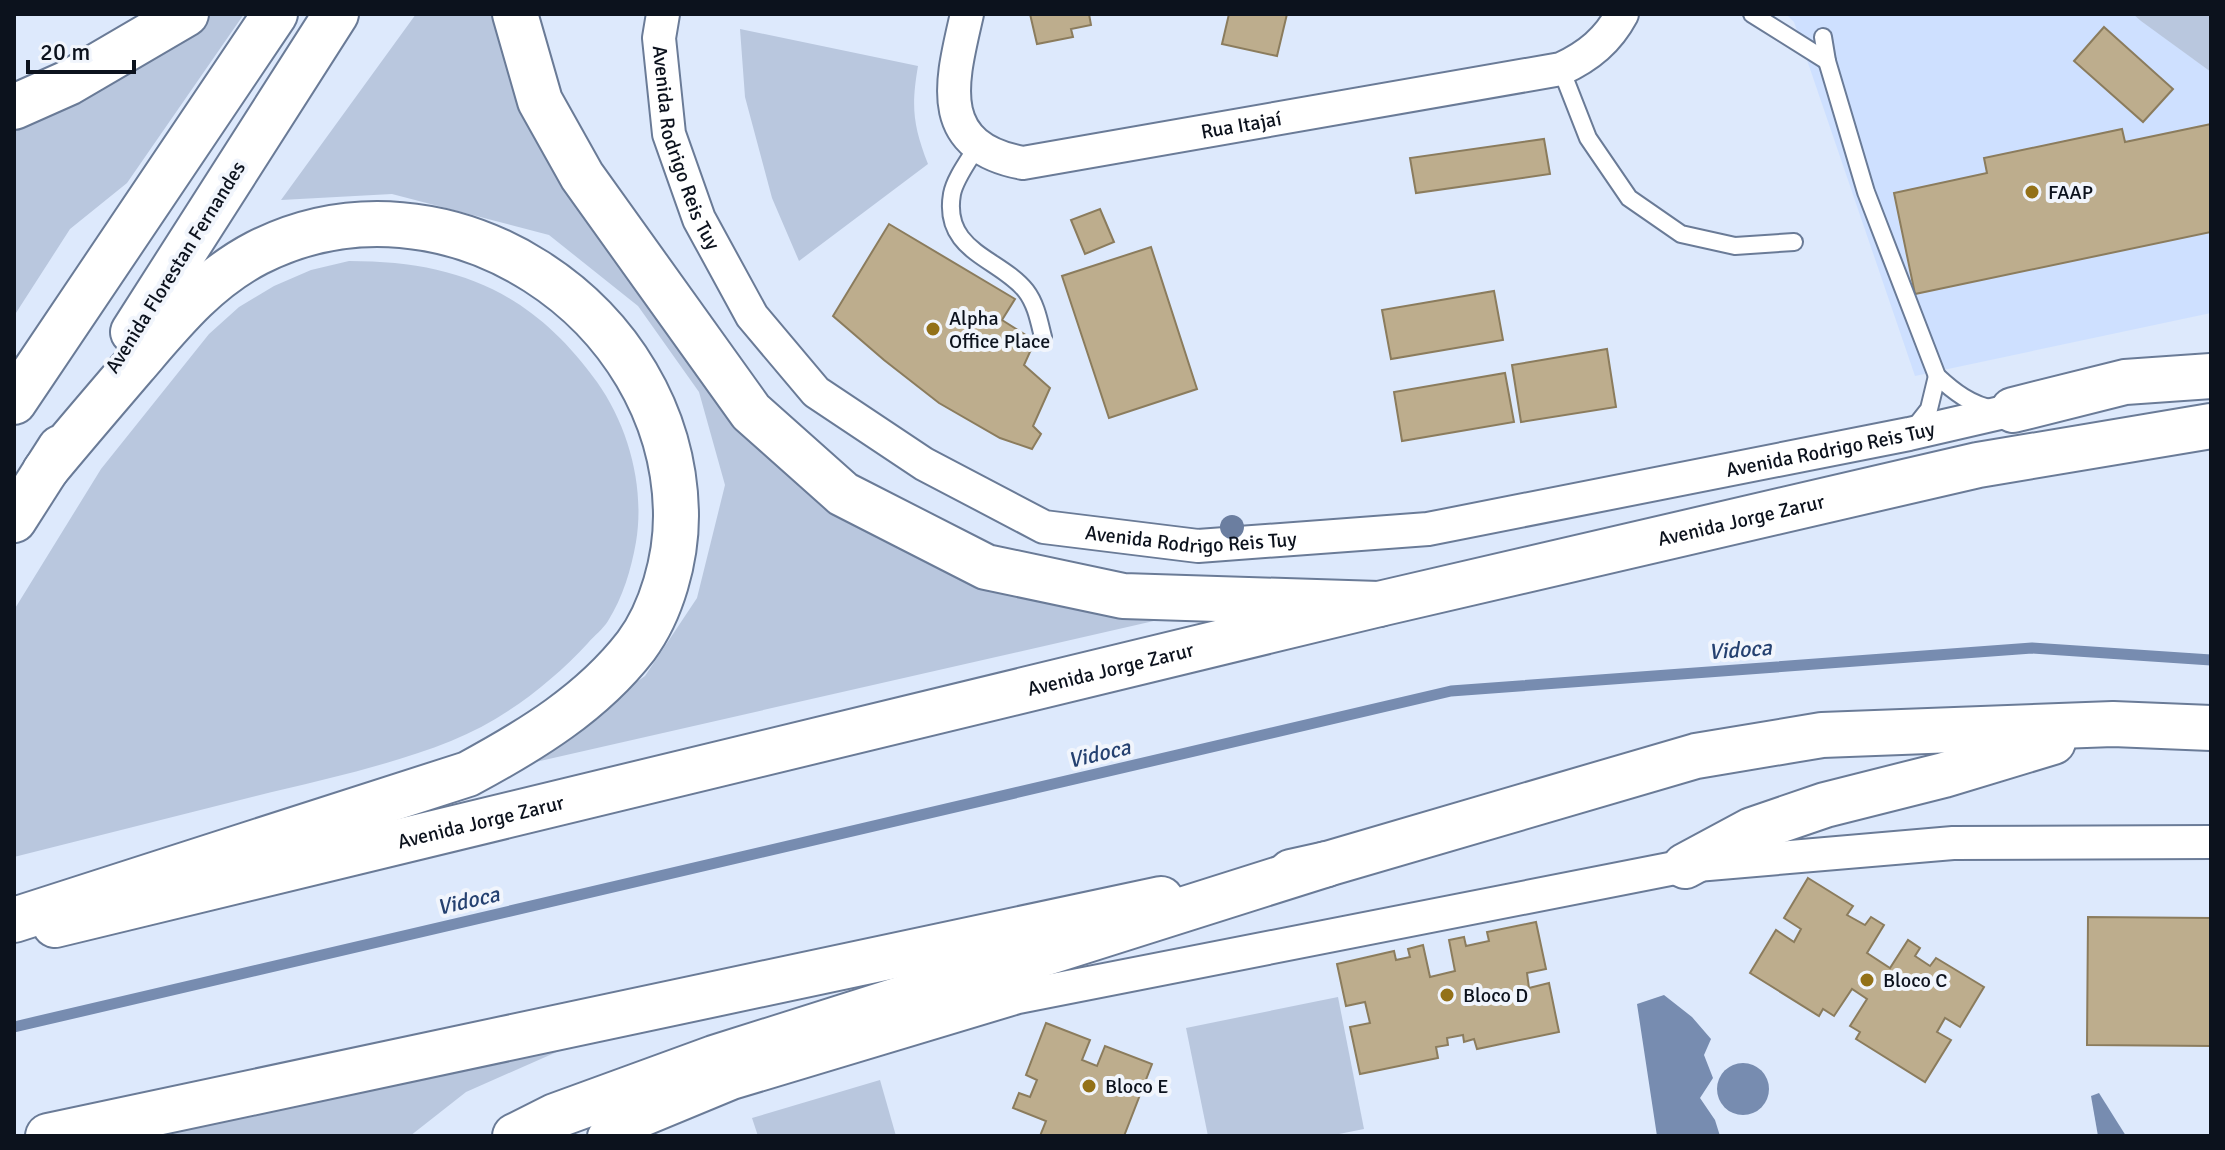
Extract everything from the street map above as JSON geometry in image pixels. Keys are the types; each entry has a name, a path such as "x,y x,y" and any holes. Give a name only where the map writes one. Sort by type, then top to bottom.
{"main road":[{"path":"14,107 68,83 186,14"},
{"path":"14,402 275,14"},
{"name":"Avenida Florestan Fernandes","path":"14,520 336,14"},
{"path":"515,14 540,101 582,176 751,412 843,494 986,567 1123,596 1379,604"},
{"path":"14,920 468,774 531,740 588,697 637,645 655,610 669,572 676,532 669,453 657,414 634,371 606,331 572,297 521,262 488,246 442,231 393,224 344,224 299,235 257,253 217,278 182,308 45,471"},
{"path":"2013,410 2125,382 2211,376"},
{"name":"Avenida Jorge Zarur","path":"14,935 1379,604 1978,465 2211,426"},
{"path":"1685,866 1752,830 1810,810 1944,775 2113,724"},
{"path":"515,1136 555,1116 714,1058 1327,864 1696,756 1822,735 2113,724 2211,728"},
{"path":"48,1136 1327,864"}],"street":[{"name":"Avenida Rodrigo Reis Tuy","path":"663,14 659,38 669,134 699,219 752,316 816,392 924,464 1044,527 1198,546 1428,529 1909,434 2013,410"},
{"path":"967,14 952,90 959,120 978,145"},
{"name":"Rua Itajaí","path":"978,145 992,154 1023,163 1561,69 1597,48 1622,14"},
{"path":"604,1136 732,1083 1018,997 1685,866 1953,843 2211,842"}],"lane":[{"path":"1752,14 1827,61"},
{"path":"1823,37 1827,61 1866,192 1937,376 1953,392 1973,402 1987,408 2013,410"},
{"path":"1561,69 1588,138 1629,198 1681,234 1735,246 1794,242"},
{"path":"978,145 952,192 952,222 966,245 1025,290 1038,314 1043,337"},
{"path":"1909,434 1929,409 1937,376"}],"shaded area":[{"path":"201,14 244,14 127,183 70,229 14,316 14,121"},
{"path":"416,14 494,14 521,102 853,514 1180,615 518,766 645,676 697,598 725,485 699,392 638,306 549,235 392,194 281,200"},
{"name":"FAAP","path":"1786,14 2133,14 2211,72 2211,313 1915,376 1794,22"},
{"path":"2133,14 2211,14 2211,72 2141,21"},
{"path":"740,29 918,66 915,116 928,164 799,261 772,198 745,97"},
{"path":"349,261 425,267 490,288 519,304 546,325 597,382 626,438 638,501 634,552 626,583 608,621 542,686 489,723 451,741 351,773 14,857 14,610 101,469 209,334 239,307 274,286 311,270"},
{"path":"1664,995 1692,1017 1711,1039 1704,1055 1713,1078 1700,1098 1715,1120 1720,1136 1657,1136 1637,1004"},
{"path":"1338,997 1364,1129 1329,1136 1208,1136 1186,1028"},
{"path":"568,1047 466,1092 410,1136 96,1136"},
{"path":"1743,1063 1762,1070 1769,1089 1762,1108 1743,1115 1724,1108 1717,1089 1724,1070"},
{"path":"880,1080 896,1136 758,1136 752,1118"},
{"path":"2099,1093 2126,1136 2098,1136 2091,1096"}],"building":[{"path":"1030,14 1089,14 1091,25 1071,29 1073,37 1037,44"},
{"path":"1229,14 1287,14 1277,56 1222,44"},
{"path":"2104,27 2173,89 2143,122 2074,61"},
{"path":"2211,124 2211,232 1915,294 1894,193 1987,173 1984,158 2122,129 2125,142"},
{"path":"1544,139 1550,174 1416,193 1410,158"},
{"path":"1100,209 1114,242 1085,254 1071,220"},
{"name":"Alpha Office Place","path":"889,224 1015,299 1002,320 1035,341 1024,365 1050,388 1033,426 1041,434 1032,449 1000,438 939,403 833,316"},
{"path":"1151,247 1197,389 1109,418 1062,276"},
{"path":"1494,291 1503,340 1391,359 1382,310"},
{"path":"1607,349 1616,407 1521,422 1512,365"},
{"path":"1505,373 1514,422 1402,441 1394,392"},
{"name":"Bloco C","path":"1808,878 1853,906 1847,915 1865,925 1871,917 1884,925 1867,953 1890,968 1908,940 1920,948 1915,956 1930,966 1936,958 1984,987 1960,1027 1945,1018 1937,1032 1951,1040 1925,1082 1856,1039 1860,1032 1850,1026 1867,999 1852,989 1834,1016 1823,1009 1819,1016 1750,973 1776,930 1794,942 1801,929 1784,918"},
{"path":"2088,917 2211,918 2211,1046 2087,1045"},
{"name":"Bloco D","path":"1536,922 1546,969 1527,973 1529,988 1549,983 1559,1032 1477,1049 1474,1039 1464,1042 1463,1035 1447,1038 1448,1045 1436,1047 1438,1058 1360,1074 1350,1027 1370,1023 1365,1002 1346,1006 1337,964 1394,951 1396,960 1410,957 1408,949 1423,945 1430,977 1455,971 1449,940 1464,937 1466,946 1489,941 1487,932"},
{"name":"Bloco E","path":"1046,1023 1090,1040 1082,1060 1097,1066 1105,1046 1152,1064 1124,1136 1040,1136 1046,1121 1013,1108 1019,1093 1030,1097 1037,1080 1026,1075"}],"waterway":[{"name":"Vidoca","path":"14,1027 1451,691 2032,648 2211,660"}],"place":[{"name":"FAAP","path":"2032,192"},
{"name":"Alpha Office Place","path":"933,329"},
{"name":"Bloco C","path":"1867,980"},
{"name":"Bloco D","path":"1447,995"},
{"name":"Bloco E","path":"1089,1086"}]}
